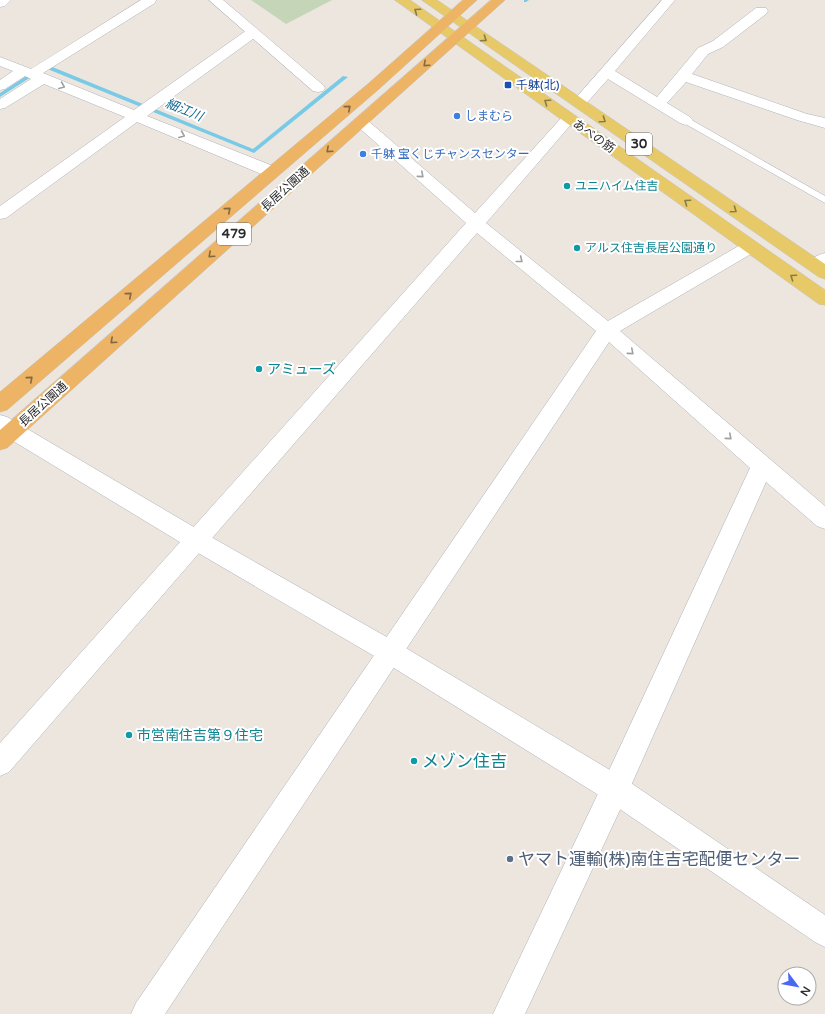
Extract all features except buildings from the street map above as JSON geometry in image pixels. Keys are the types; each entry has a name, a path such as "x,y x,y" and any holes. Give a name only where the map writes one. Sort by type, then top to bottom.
{"highway":[{"name":"長居公園通","path":"0,404 471,0"},
{"name":"長居公園通","path":"4,432 498,0"}],"main road":[{"name":"あべの筋","path":"402,0 447,22 574,110 822,266"},
{"name":"あべの筋","path":"428,0 447,22"},
{"name":"あべの筋","path":"574,110 750,247 825,299"}],"street":[{"path":"0,3 5,0"},
{"path":"0,105 33,74 150,0"},
{"path":"215,0 318,88"},
{"path":"0,763 669,0"},
{"path":"658,104 703,51 718,44 761,11"},
{"path":"0,214 252,32"},
{"path":"0,61 272,172"},
{"path":"606,72 685,120"},
{"path":"0,86 33,74"},
{"path":"683,76 802,117 825,123"},
{"path":"360,122 475,222 607,330 762,466 825,519"},
{"path":"147,1014 607,330 750,247"},
{"path":"4,432 196,540 390,652 615,789 825,932"},
{"path":"509,1014 615,789 762,466"}],"lane":[{"path":"685,120 825,200"}],"green space":[{"path":"251,0 332,0 286,24"}],"waterway":[{"name":"細江川","path":"0,95 45,66 254,151 345,77"}],"place":[{"name":"千躰(北)","path":"508,85"},
{"name":"しまむら","path":"457,116"},
{"name":"千躰 宝くじチャンスセンター","path":"363,154"},
{"name":"ユニハイム住吉","path":"567,186"},
{"name":"アルス住吉長居公園通り","path":"577,248"},
{"name":"アミューズ","path":"259,369"},
{"name":"市営南住吉第９住宅","path":"129,735"},
{"name":"メゾン住吉","path":"414,761"},
{"name":"ヤマト運輸(株)南住吉宅配便センター","path":"510,859"}]}
